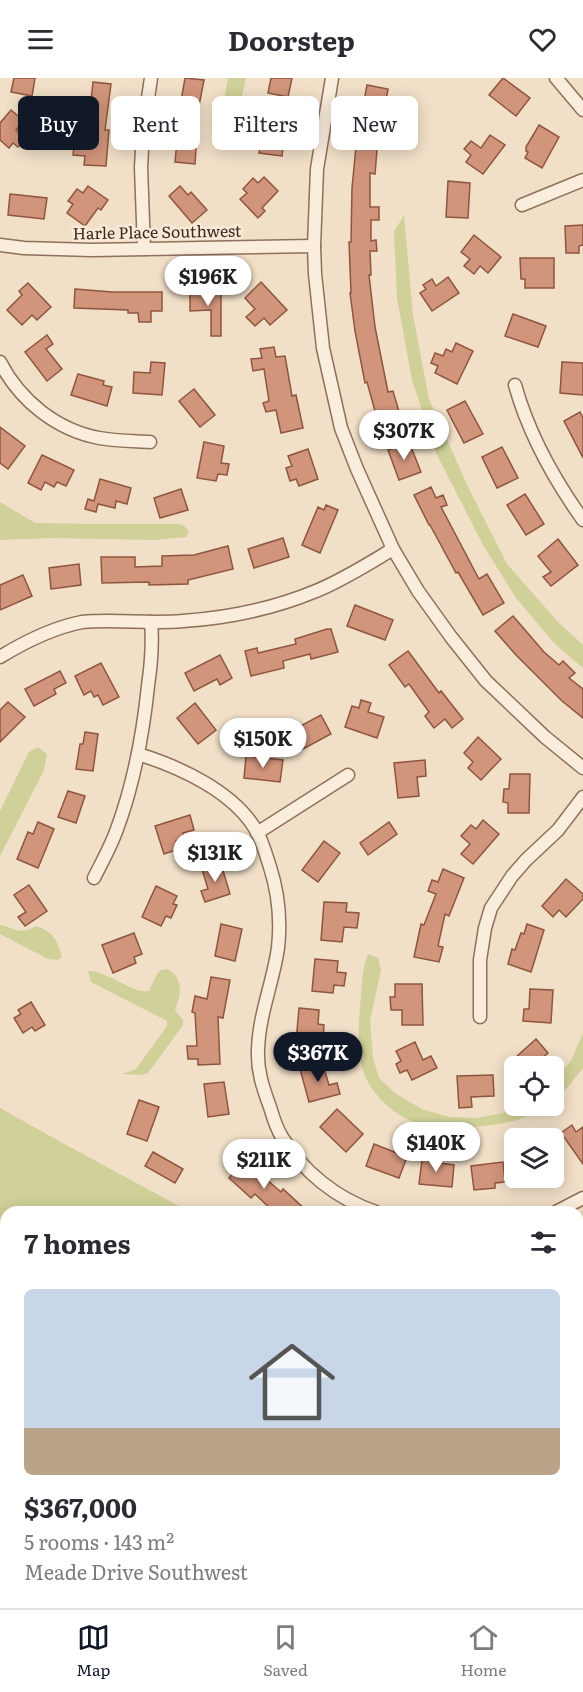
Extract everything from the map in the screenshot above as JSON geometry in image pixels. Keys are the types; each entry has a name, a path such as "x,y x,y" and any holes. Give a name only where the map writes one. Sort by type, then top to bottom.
{"street":[{"path":"144,249 141,167 143,132 151,78"},
{"path":"332,78 317,169 314,246 323,348 341,428 393,549 418,591 451,638 486,681 545,737 583,768"},
{"path":"556,78 583,110"},
{"path":"522,204 583,180"},
{"name":"Harle Place Southwest","path":"0,245 53,249 314,246"},
{"path":"0,362 18,389 32,404 62,425 99,438 150,442"},
{"path":"515,385 536,444 583,520"},
{"path":"0,657 39,635 69,624 98,620 183,621 273,605 315,591 350,575 393,549"},
{"path":"94,878 117,831 138,754 150,677 151,622"},
{"path":"138,754 164,762 198,778 226,798 257,833 274,879 279,930 275,966 264,1002 259,1029 258,1068 263,1091 280,1136 295,1155 313,1175 344,1198 362,1206"},
{"path":"257,833 348,775"},
{"path":"480,1017 480,960 491,908 512,876 558,830 583,797"},
{"path":"568,1206 583,1198"}],"green space":[{"path":"228,78 246,78 243,96 225,96"},
{"path":"404,215 413,315 429,399 468,487 507,564 558,622 583,645 583,668 555,644 516,598 483,545 437,455 412,380 397,298 394,232"},
{"path":"0,502 35,523 177,524 183,525 189,531 186,537 154,540 52,538 0,540"},
{"path":"38,747 47,754 44,770 0,856 0,811 29,752"},
{"path":"0,925 22,931 36,926 42,928 54,937 62,957 58,960 48,959 0,934"},
{"path":"368,954 378,958 381,970 370,1021 373,1058 379,1078 396,1094 422,1109 449,1117 476,1118 504,1113 504,1116 528,1116 491,1125 444,1128 408,1120 387,1105 369,1084 363,1071 360,1055 359,1015"},
{"path":"168,969 179,982 180,993 175,1010 183,1020 183,1025 148,1073 122,1074 136,1069 167,1026 167,1021 91,982 88,971 104,975 135,989 149,991 157,974 161,970"},
{"path":"583,1033 583,1068 564,1091 564,1069 571,1061"},
{"path":"0,1108 179,1206 0,1206"}],"building":[{"path":"14,78 35,78 32,96 11,92"},
{"path":"185,78 204,80 200,101 200,96 182,96"},
{"path":"271,78 292,78 288,96 268,93"},
{"path":"503,78 530,98 516,116 489,95"},
{"path":"93,82 111,84 105,130 109,130 106,166 84,165 85,156 73,155 74,150 99,150 99,96 91,96"},
{"path":"367,85 388,89 387,96 365,96"},
{"path":"11,110 18,116 16,130 18,147 13,143 9,148 0,140 0,123"},
{"path":"539,125 559,137 542,168 525,158 528,152 526,147"},
{"path":"490,135 505,145 483,174 466,162 471,155 464,149 471,141 481,148"},
{"path":"176,150 196,150 195,164 175,162"},
{"path":"259,150 283,150 282,156 259,153"},
{"path":"356,150 377,150 375,174 370,173 370,207 379,207 379,220 371,220 371,241 376,240 377,251 370,251 371,275 369,275 375,327 388,392 393,391 402,422 380,429 367,382 365,383 350,293 349,242 351,242"},
{"path":"264,177 278,191 262,208 265,211 258,218 240,199 247,193 243,189 253,178 258,183"},
{"path":"448,181 470,183 468,218 446,217"},
{"path":"88,186 108,200 101,210 98,208 85,226 67,213 73,204 68,201 77,189 83,193"},
{"path":"180,186 188,195 191,192 207,210 192,223 169,196"},
{"path":"10,194 47,198 44,219 8,215"},
{"path":"583,225 583,245 579,246 579,253 566,253 565,226"},
{"path":"474,235 501,257 488,273 480,266 474,274 464,266 470,259 461,252"},
{"path":"520,258 554,258 554,288 525,288 525,279 521,279"},
{"path":"448,277 459,293 432,311 420,293 426,289 423,285 432,279 436,286"},
{"path":"261,282 287,310 270,325 264,318 255,326 246,317 255,309 245,298"},
{"path":"28,283 51,307 37,320 32,315 22,325 7,310 22,295 19,291"},
{"path":"75,289 162,292 162,311 151,311 151,322 139,322 138,313 128,313 128,310 74,308"},
{"path":"190,290 221,290 221,336 211,336 211,310 190,311"},
{"path":"513,314 546,326 538,347 505,336"},
{"path":"47,335 53,344 46,349 62,369 47,381 25,352"},
{"path":"456,343 473,351 457,384 435,373 438,366 431,363 435,353 443,356 446,349 452,352"},
{"path":"274,347 276,357 285,356 292,396 296,395 303,428 281,433 276,410 266,412 263,403 269,401 264,369 253,371 251,359 262,358 260,349"},
{"path":"151,362 165,363 162,395 133,393 134,372 150,373"},
{"path":"562,362 583,363 583,395 560,393"},
{"path":"78,374 104,381 103,385 112,387 107,406 71,395"},
{"path":"194,389 215,415 200,427 179,401"},
{"path":"465,401 483,434 464,443 447,410"},
{"path":"580,412 583,418 583,458 564,421"},
{"path":"0,427 25,446 8,469 0,463"},
{"path":"204,442 224,446 221,463 229,464 227,475 218,474 216,481 197,478"},
{"path":"409,442 421,472 399,480 388,450"},
{"path":"502,447 518,478 497,488 482,457"},
{"path":"308,449 318,479 299,486 296,479 290,481 286,468 292,466 288,456"},
{"path":"42,455 74,470 66,486 57,482 54,487 45,482 41,490 28,483"},
{"path":"100,479 131,488 127,504 116,501 115,508 98,504 96,512 85,509 88,499 94,501"},
{"path":"431,487 436,498 443,495 447,505 441,507 479,579 487,574 504,603 483,615 458,572 456,573 414,495"},
{"path":"181,489 188,510 160,518 154,498"},
{"path":"525,494 544,524 526,535 507,505"},
{"path":"326,505 338,510 320,553 302,545 318,507 324,510"},
{"path":"283,538 289,557 254,568 248,549"},
{"path":"558,539 578,565 551,586 543,577 551,572 538,556"},
{"path":"228,546 233,569 188,580 188,584 102,583 101,557 135,557 135,567 162,566 162,556 194,555"},
{"path":"79,564 81,585 51,589 49,568"},
{"path":"23,575 32,596 0,610 0,585"},
{"path":"355,605 393,620 385,640 347,626"},
{"path":"513,616 544,652 559,665 563,661 575,673 569,678 583,689 583,718 562,701 495,631"},
{"path":"331,629 338,652 311,659 310,654 283,661 284,668 251,676 245,651 257,648 258,653 296,644 295,639"},
{"path":"408,651 439,693 441,691 463,719 452,728 445,719 434,728 425,716 429,712 409,684 405,687 389,665"},
{"path":"220,655 232,678 220,685 217,679 194,691 185,673"},
{"path":"101,663 119,697 103,705 98,695 94,697 91,691 84,695 75,676"},
{"path":"60,671 66,683 54,689 56,694 34,706 25,689"},
{"path":"361,700 371,703 368,712 384,717 377,738 345,727 352,706 359,708"},
{"path":"8,702 25,717 0,742 0,710"},
{"path":"195,703 216,730 198,744 177,718"},
{"path":"321,715 331,734 303,749 293,730"},
{"path":"85,732 98,734 93,771 76,769 80,744 83,744"},
{"path":"478,737 501,759 481,780 468,768 473,762 464,753"},
{"path":"246,756 283,760 280,782 244,778"},
{"path":"425,760 426,776 417,777 419,796 398,798 394,763"},
{"path":"510,774 530,774 529,813 508,813 508,803 503,802 504,789 509,789"},
{"path":"68,791 85,796 76,823 58,817"},
{"path":"190,815 194,830 183,833 185,838 176,841 179,849 164,854 155,826"},
{"path":"483,820 499,834 473,864 461,854 470,844 461,836 471,825 476,829"},
{"path":"38,822 54,829 38,868 17,859 28,832 33,834"},
{"path":"389,822 397,834 368,855 360,843"},
{"path":"324,841 340,853 318,882 302,870"},
{"path":"221,864 230,894 205,902 201,891 208,889 202,869"},
{"path":"443,869 464,878 449,916 445,914 438,946 443,947 439,962 414,957 421,924 424,925 436,894 428,891 432,880 438,882"},
{"path":"566,879 583,894 583,899 566,917 559,910 553,917 542,906"},
{"path":"29,885 47,911 25,926 18,917 26,912 14,895"},
{"path":"156,886 177,896 173,904 177,905 171,918 166,916 161,926 142,917"},
{"path":"324,902 347,903 346,912 359,913 357,928 344,927 342,942 321,940"},
{"path":"221,924 242,929 235,961 215,956"},
{"path":"527,924 544,930 531,972 508,964 512,949 515,950"},
{"path":"134,933 142,954 134,957 136,963 113,973 102,945"},
{"path":"315,959 338,961 337,972 346,973 344,986 334,985 333,993 312,991"},
{"path":"211,977 230,980 223,1018 218,1017 220,1064 198,1065 198,1059 188,1059 187,1046 197,1046 195,1013 192,1012 195,996 207,999"},
{"path":"395,984 422,984 423,1025 402,1025 402,1010 391,1010 390,997 395,997"},
{"path":"530,989 553,990 551,1023 523,1021 524,1009 529,1009"},
{"path":"31,1002 45,1025 35,1031 32,1027 23,1033 14,1018 21,1014 18,1010"},
{"path":"299,1008 319,1010 318,1024 324,1025 323,1039 315,1038 314,1043 296,1042"},
{"path":"536,1039 548,1053 545,1056 517,1056"},
{"path":"415,1042 423,1060 431,1056 437,1068 412,1080 407,1070 400,1073 396,1064 401,1061 396,1051"},
{"path":"322,1062 329,1085 337,1083 340,1094 309,1102 300,1069"},
{"path":"493,1075 494,1096 471,1097 472,1107 459,1108 457,1076"},
{"path":"224,1082 229,1114 208,1117 204,1084"},
{"path":"139,1100 159,1107 147,1141 127,1134"},
{"path":"337,1109 363,1134 346,1152 320,1127"},
{"path":"572,1125 576,1132 583,1127 583,1164 564,1137 564,1131"},
{"path":"374,1144 407,1157 399,1178 366,1166"},
{"path":"153,1152 183,1169 175,1183 145,1166"},
{"path":"428,1154 440,1156 439,1163 454,1165 452,1187 419,1184 422,1160 428,1160"},
{"path":"244,1160 281,1192 283,1189 301,1206 268,1206 255,1194 251,1198 229,1178"},
{"path":"503,1162 504,1182 495,1183 495,1188 474,1190 471,1166"}]}
